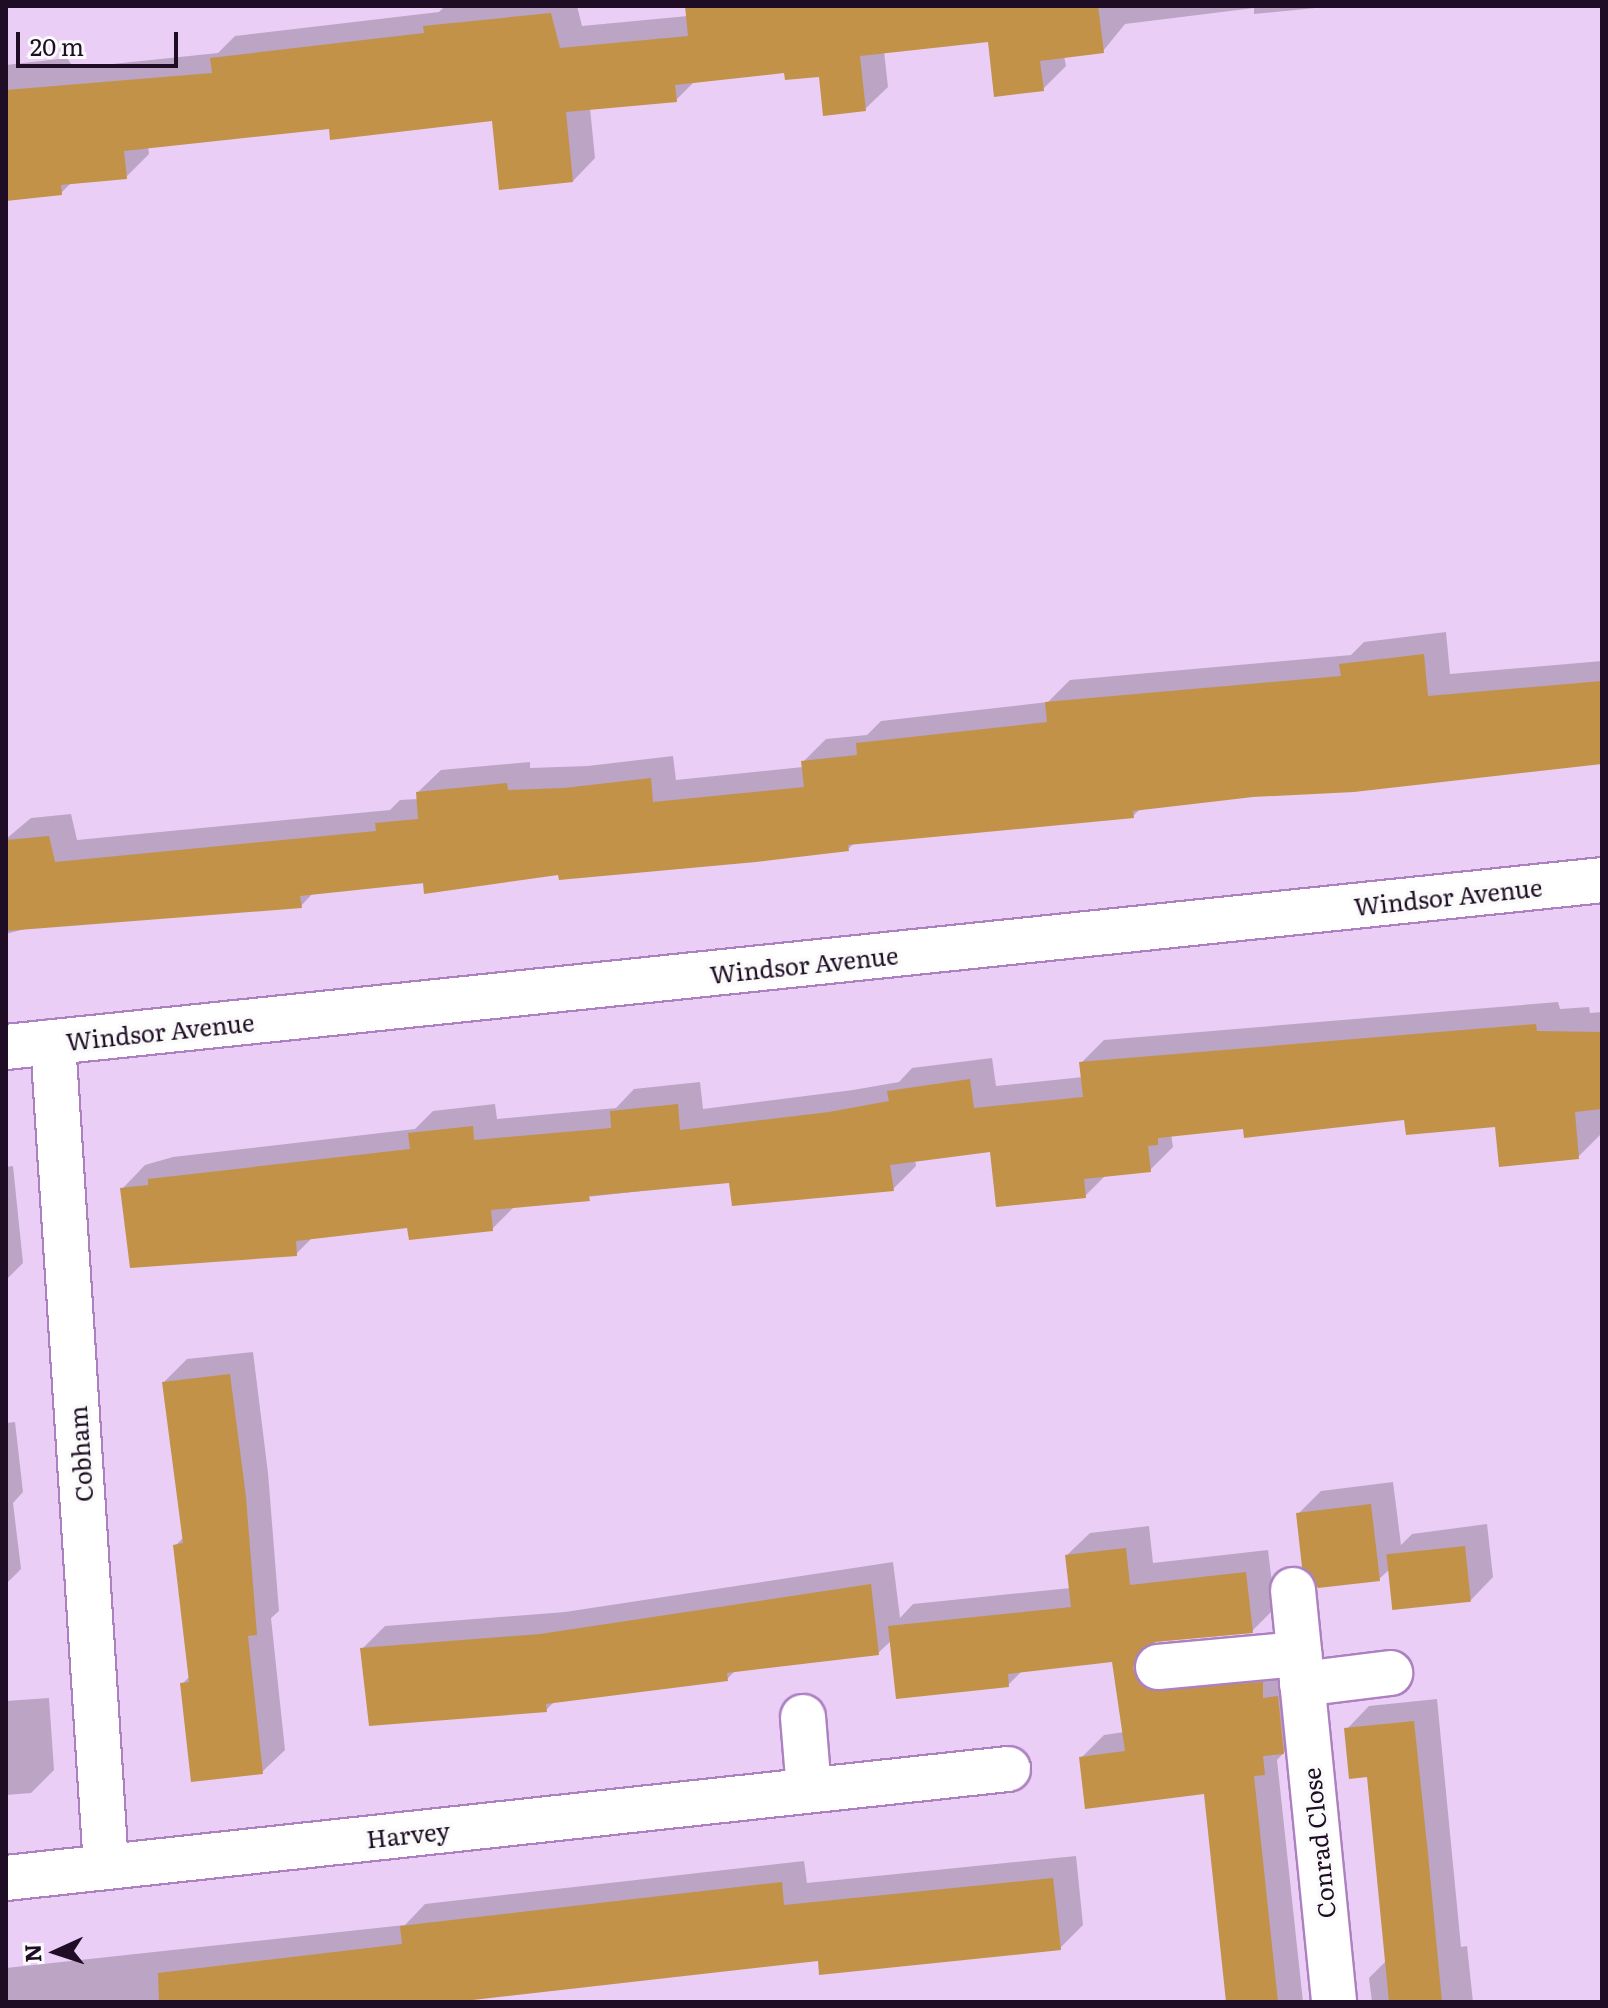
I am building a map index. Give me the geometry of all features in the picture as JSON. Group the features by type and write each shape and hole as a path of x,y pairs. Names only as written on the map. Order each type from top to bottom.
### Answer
{"street":[{"name":"Windsor Avenue","path":"6,1047 1602,880"},
{"name":"Cobham","path":"53,1042 106,1866"},
{"name":"Conrad Close","path":"1293,1590 1334,2002"},
{"path":"1158,1667 1390,1673"},
{"path":"803,1717 809,1790"},
{"name":"Harvey","path":"6,1878 1008,1769"}],"building":[{"path":"685,6 1098,6 1104,53 1040,61 1044,91 994,97 988,42 860,56 866,111 823,116 819,77 785,80 784,73 675,85 677,102 566,112 573,182 499,190 492,121 330,140 329,129 124,151 127,179 61,185 62,195 6,201 6,90 212,73 210,58 424,33 423,26 551,13 560,48 688,36"},
{"path":"1424,654 1428,696 1602,681 1602,764 1354,792 1253,797 1133,811 1134,818 848,845 849,851 756,862 559,880 558,875 424,894 423,883 300,896 302,908 6,931 6,840 49,836 55,862 376,831 375,823 418,819 416,792 507,783 508,790 564,788 651,778 653,802 804,787 801,761 857,755 856,743 1047,722 1045,702 1341,676 1339,664"},
{"path":"1536,1024 1537,1031 1602,1032 1602,1109 1575,1112 1579,1159 1499,1167 1495,1127 1406,1135 1404,1120 1244,1138 1243,1129 1158,1138 1158,1145 1148,1146 1151,1172 1084,1179 1086,1198 996,1207 990,1152 890,1165 894,1191 732,1206 729,1183 589,1196 590,1201 491,1210 493,1231 409,1240 407,1228 296,1241 297,1256 130,1268 120,1188 148,1185 148,1179 410,1149 408,1133 473,1126 474,1140 611,1128 610,1111 678,1104 680,1130 829,1112 889,1101 887,1091 970,1079 974,1108 1083,1097 1079,1062"},
{"path":"230,1374 246,1497 257,1635 248,1636 263,1774 191,1782 180,1683 189,1682 173,1545 183,1543 162,1382"},
{"path":"1371,1504 1380,1581 1318,1588 1302,1567 1296,1513"},
{"path":"1465,1546 1471,1602 1392,1610 1386,1554"},
{"path":"1126,1548 1130,1585 1246,1572 1253,1633 1155,1642 1136,1656 1133,1669 1148,1690 1263,1682 1263,1698 1278,1696 1284,1754 1263,1756 1265,1775 1254,1776 1278,2002 1226,2002 1204,1794 1085,1809 1079,1757 1125,1751 1112,1662 1008,1674 1009,1687 896,1699 888,1626 1071,1607 1065,1555"},
{"path":"871,1584 879,1655 727,1673 728,1681 546,1704 547,1712 369,1726 360,1648 540,1634"},
{"path":"1414,1721 1442,2002 1389,2002 1367,1777 1349,1779 1344,1728"},
{"path":"1053,1878 1061,1950 819,1975 818,1961 455,2002 159,2002 158,1973 402,1944 400,1926 782,1882 784,1905"}]}
